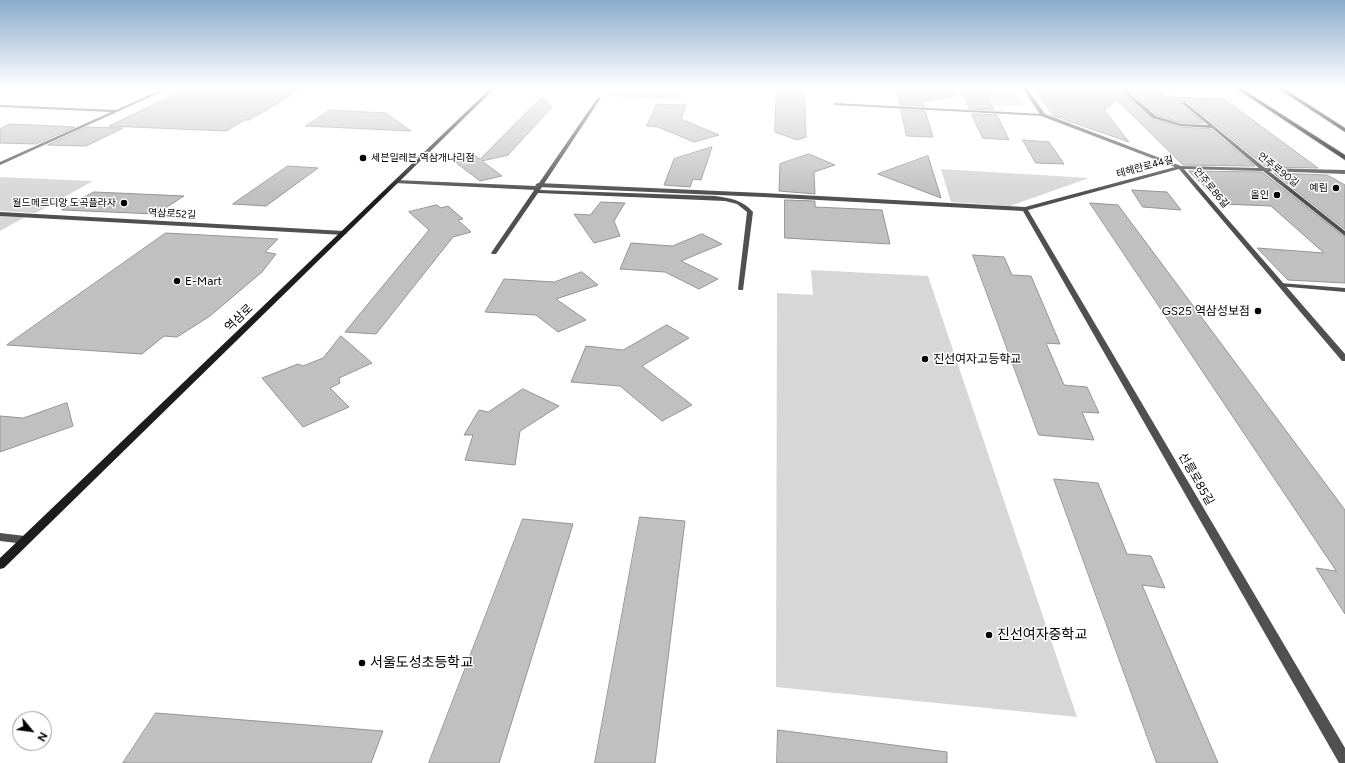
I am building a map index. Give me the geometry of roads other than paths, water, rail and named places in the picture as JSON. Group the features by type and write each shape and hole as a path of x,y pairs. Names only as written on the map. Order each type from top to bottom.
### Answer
{"main road":[{"name":"역삼로","path":"0,565 457,123"},
{"path":"1291,123 1345,158"},
{"path":"1333,123 1345,130"}],"street":[{"path":"0,164 91,123"},
{"path":"494,252 582,123"},
{"name":"언주로86길","path":"1063,123 1180,167 1345,359"},
{"path":"1173,123 1181,125 1211,127"},
{"name":"언주로90길","path":"1206,123 1345,234"},
{"name":"테헤란로44길","path":"536,188 1025,210 1180,167 1262,168 1345,172"},
{"path":"396,182 715,198 739,202 747,206 750,212 741,289"},
{"name":"선릉로85길","path":"1025,210 1345,761"},
{"name":"역삼로52길","path":"0,214 344,233"},
{"path":"1280,285 1345,290"},
{"path":"0,537 25,540"}],"place":[{"name":"세븐일레븐 역삼개나리점","path":"363,158"},
{"name":"예림","path":"1336,188"},
{"name":"올인","path":"1277,195"},
{"name":"월드메르디앙 도곡플라자","path":"124,203"},
{"name":"E-Mart","path":"177,281"},
{"name":"GS25 역삼성보점","path":"1258,311"},
{"name":"진선여자고등학교","path":"925,359"},
{"name":"진선여자중학교","path":"989,635"},
{"name":"서울도성초등학교","path":"362,663"}]}
